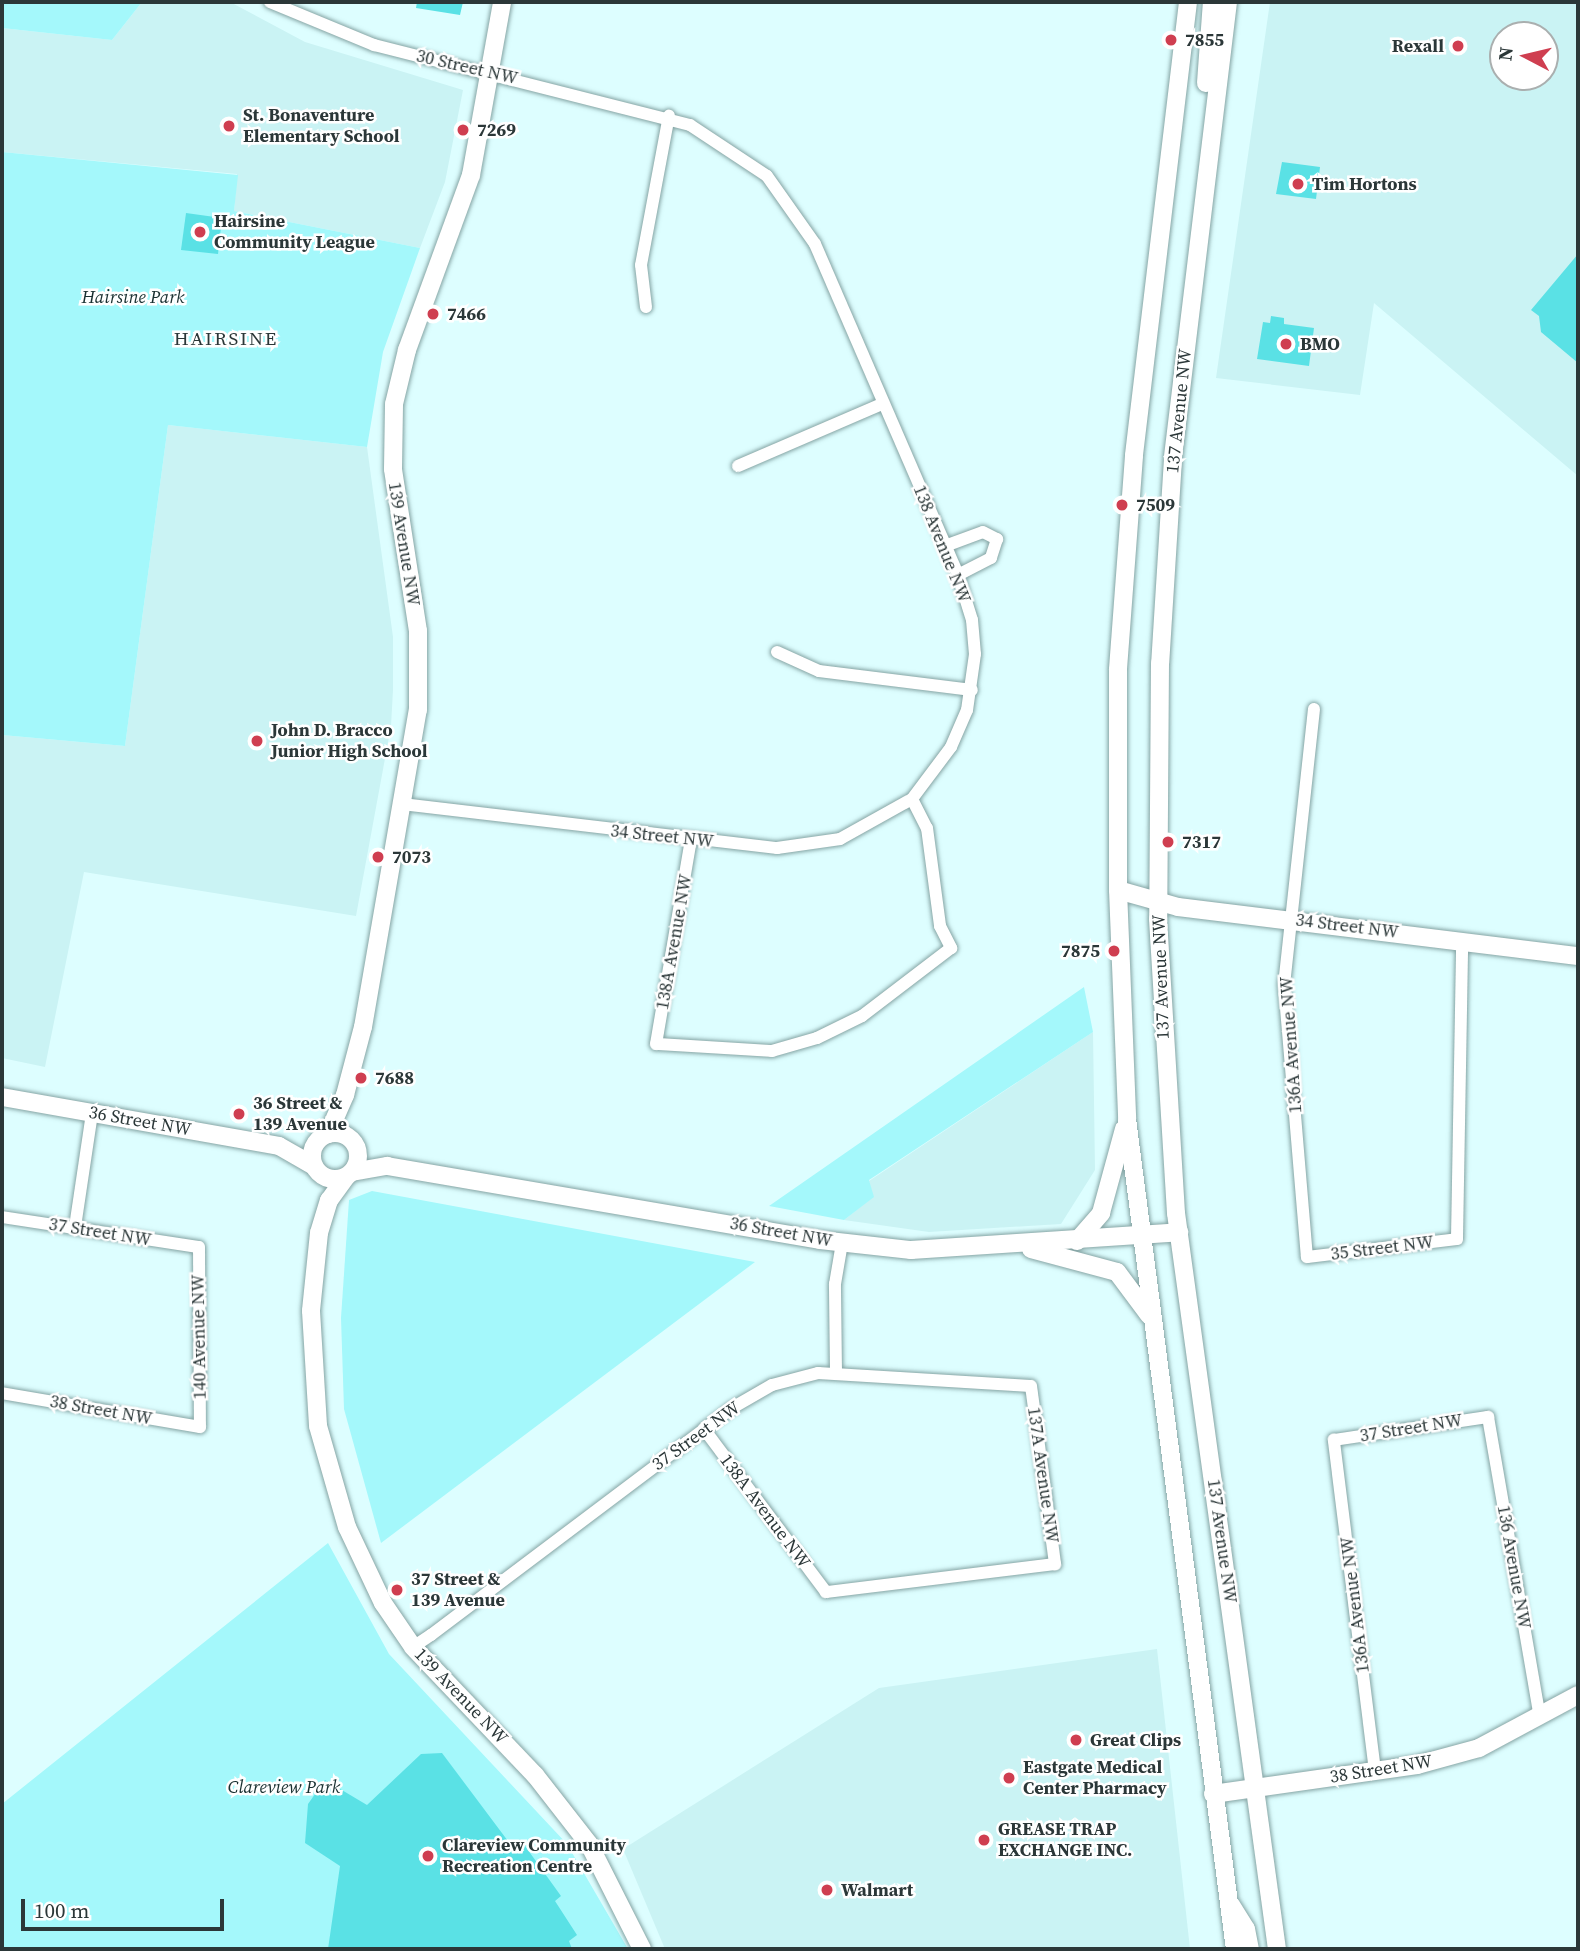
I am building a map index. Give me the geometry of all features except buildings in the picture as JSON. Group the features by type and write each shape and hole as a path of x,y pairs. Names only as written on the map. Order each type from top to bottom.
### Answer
{"main road":[{"name":"139 Avenue NW","path":"324,1136 345,1095 363,1027 418,710 419,651 393,469 394,404 407,350 468,187 502,2"},
{"path":"1188,2 1134,456 1118,670 1118,890 1126,1119 1235,1949"},
{"path":"1204,192 1212,2"},
{"name":"137 Avenue NW","path":"1228,2 1172,466 1160,663 1158,903 1162,1044 1179,1232 1277,1949"},
{"path":"1224,33 1238,2"},
{"name":"34 Street NW","path":"1118,890 1158,903 1578,956"},
{"name":"139 Avenue NW","path":"345,1095 356,1147"},
{"name":"36 Street NW","path":"2,1097 279,1146 316,1169"},
{"path":"1077,1241 1101,1213 1126,1119"},
{"path":"343,1134 356,1147 349,1175 331,1180 316,1169 313,1150 324,1136 343,1134"},
{"name":"36 Street NW","path":"279,1146 324,1136"},
{"name":"36 Street NW","path":"356,1147 387,1166 842,1243 943,1251 1021,1247 1179,1232"},
{"name":"36 Street NW","path":"349,1175 387,1166"},
{"name":"139 Avenue NW","path":"316,1169 324,1215 311,1322 325,1458 359,1556 413,1647 576,1827 613,1883 642,1949"},
{"name":"139 Avenue NW","path":"324,1215 349,1175"},
{"path":"1021,1247 1117,1272 1153,1322"},
{"name":"38 Street NW","path":"1213,1794 1375,1771 1479,1748 1540,1718 1578,1695"},
{"path":"1229,1903 1246,1929 1250,1949"}],"street":[{"name":"30 Street NW","path":"270,2 374,45 669,116 737,152 788,201"},
{"path":"646,307 641,265 669,116"},
{"name":"138 Avenue NW","path":"788,201 815,244 958,575 974,639 972,690 951,747 912,799"},
{"path":"738,466 883,404"},
{"path":"945,546 983,532 997,539 990,558 958,575"},
{"path":"776,652 819,671 972,690"},
{"name":"136A Avenue NW","path":"1307,1257 1284,984 1314,709"},
{"name":"34 Street NW","path":"402,804 777,848 816,845 862,830 912,799"},
{"name":"138A Avenue NW","path":"691,839 656,1044 772,1051 817,1038 862,1016 951,948 940,926 927,828 912,799"},
{"name":"35 Street NW","path":"1307,1257 1457,1240 1462,941"},
{"path":"75,1227 92,1113"},
{"name":"37 Street NW","path":"2,1217 199,1247"},
{"path":"836,1372 835,1275 842,1243"},
{"name":"140 Avenue NW","path":"199,1247 200,1427"},
{"name":"37 Street NW","path":"413,1647 705,1429 772,1384 836,1372 1031,1386"},
{"name":"137A Avenue NW","path":"827,1592 1055,1564 1031,1386"},
{"name":"38 Street NW","path":"2,1393 200,1427"},
{"name":"37 Street NW","path":"1334,1440 1488,1417"},
{"name":"136 Avenue NW","path":"1488,1417 1540,1718"},
{"name":"138A Avenue NW","path":"705,1429 827,1592"},
{"name":"136A Avenue NW","path":"1334,1440 1375,1771"}],"shaded area":[{"name":"St. Bonaventure Elementary School","path":"142,2 230,2 305,42 463,90 445,182 420,248 234,211 237,174 2,152 2,28 112,40"},
{"path":"1270,2 1578,2 1578,476 1374,303 1360,395 1216,378"},
{"name":"John D. Bracco Junior High School","path":"168,425 367,447 393,637 393,690 391,726 356,916 84,872 45,1067 2,1058 2,735 125,746"},
{"path":"1093,1032 1095,1170 1061,1224 929,1232 844,1220 873,1197 869,1181"},
{"path":"1157,1649 1190,1949 665,1949 623,1849 879,1688"}],"green space":[{"path":"2,2 142,2 112,40 2,28"},
{"name":"Hairsine Park","path":"2,152 238,175 234,211 420,248 383,352 367,447 168,425 125,746 2,735"},
{"path":"1084,987 1093,1032 869,1180 874,1197 844,1220 769,1206"},
{"path":"372,1191 755,1262 381,1543 344,1409 341,1318 349,1200"},
{"name":"Clareview Park","path":"328,1543 389,1654 567,1844 628,1949 2,1949 2,1804"}],"place":[{"name":"7855","path":"1171,40"},
{"name":"Rexall","path":"1458,46"},
{"name":"St. Bonaventure Elementary School","path":"229,126"},
{"name":"7269","path":"463,130"},
{"name":"Tim Hortons","path":"1298,184"},
{"name":"Hairsine Community League","path":"200,232"},
{"name":"7466","path":"433,314"},
{"name":"BMO","path":"1286,344"},
{"name":"7509","path":"1122,505"},
{"name":"John D. Bracco Junior High School","path":"257,741"},
{"name":"7317","path":"1168,842"},
{"name":"7073","path":"378,857"},
{"name":"7875","path":"1114,951"},
{"name":"7688","path":"361,1078"},
{"name":"36 Street & 139 Avenue","path":"239,1114"},
{"name":"37 Street & 139 Avenue","path":"397,1590"},
{"name":"Great Clips","path":"1076,1740"},
{"name":"Eastgate Medical Center Pharmacy","path":"1009,1778"},
{"name":"GREASE TRAP EXCHANGE INC.","path":"984,1840"},
{"name":"Clareview Community Recreation Centre","path":"428,1856"},
{"name":"Walmart","path":"827,1890"}],"district":[{"name":"HAIRSINE","path":"226,339"}]}
